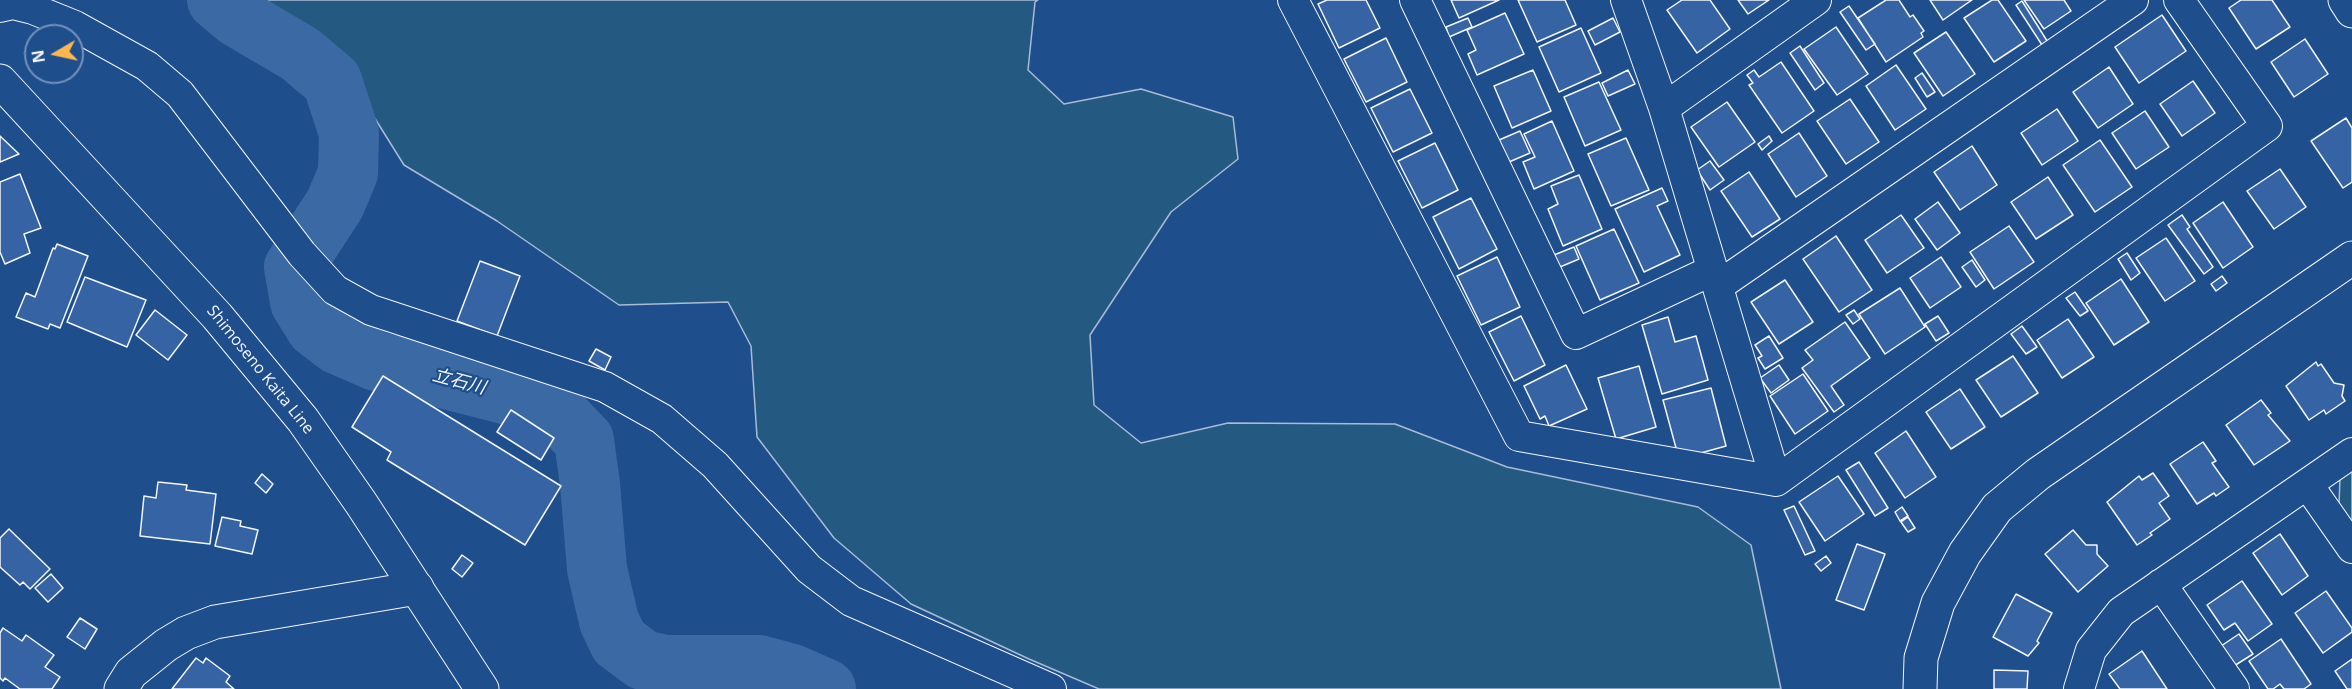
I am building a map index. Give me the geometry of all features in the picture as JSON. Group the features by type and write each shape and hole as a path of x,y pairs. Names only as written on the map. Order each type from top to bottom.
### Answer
{"street":[{"path":"1293,0 1520,436 1776,481 2267,126 2179,0"},
{"path":"1415,0 1576,334 1715,278 2133,0"},
{"path":"1626,0 1664,108 1776,481"},
{"path":"1664,108 1816,0"},
{"path":"2345,0 2352,11"},
{"path":"0,7 13,4 33,9 75,26 147,66 180,94 302,254 336,290 371,310 606,387 662,419 715,465 809,569 851,601 1051,689"},
{"name":"Shimoseno Kaita Line","path":"0,81 217,316 303,420 417,588 482,689"},
{"path":"1920,689 1921,658 1938,603 1965,553 1997,508 2038,474 2352,258"},
{"path":"2079,689 2091,650 2121,612 2352,453"},
{"path":"2308,485 2352,548"},
{"path":"2161,584 2234,689"},
{"path":"121,689 131,673 166,645 186,633 215,622 417,588"}],"shaded area":[{"path":"261,0 1038,0 1035,2 1028,70 1064,104 1141,89 1233,117 1238,159 1171,212 1090,335 1094,405 1141,443 1228,423 1395,424 1507,467 1698,507 1751,545 1781,689 1099,689 1029,659 911,604 834,538 757,437 751,346 728,302 619,305 497,221 404,165 344,69"},
{"path":"2352,468 2352,524 2339,506 2340,476"}],"building":[{"path":"1327,0 1366,0 1380,28 1339,48 1318,4"},
{"path":"1451,0 1499,0 1459,18"},
{"path":"1518,0 1565,0 1576,25 1537,42"},
{"path":"1682,0 1710,0 1730,29 1697,53 1667,10"},
{"path":"1738,0 1769,0 1748,14"},
{"path":"1886,0 1899,0 1910,17 1913,15 1924,31 1921,33 1923,37 1886,62 1858,18"},
{"path":"1930,0 1972,0 1943,20"},
{"path":"1992,0 1998,0 2026,41 1994,62 1964,18"},
{"path":"2024,0 2064,0 2071,11 2044,29"},
{"path":"2241,0 2272,0 2290,27 2256,49 2229,8"},
{"path":"2022,1 2049,44 2044,48 2016,5"},
{"path":"1849,6 1875,44 1866,50 1840,12"},
{"path":"1505,13 1524,54 1477,75 1468,54 1476,50 1467,30"},
{"path":"2162,15 2186,51 2139,83 2115,47"},
{"path":"1468,18 1472,27 1449,37 1446,27"},
{"path":"1613,18 1620,32 1595,45 1588,31"},
{"path":"1836,27 1868,74 1837,95 1804,49"},
{"path":"1581,28 1601,73 1559,92 1539,47"},
{"path":"1946,32 1975,74 1943,96 1914,53"},
{"path":"1386,38 1407,82 1366,102 1344,59"},
{"path":"2305,39 2328,74 2294,97 2271,62"},
{"path":"1800,46 1824,83 1815,90 1790,53"},
{"path":"1781,62 1814,111 1782,133 1749,85 1753,83 1747,75 1754,70 1759,77"},
{"path":"1896,65 1926,109 1895,130 1866,86"},
{"path":"2109,67 2133,104 2098,128 2073,92"},
{"path":"1533,70 1551,111 1512,128 1494,86"},
{"path":"1628,70 1635,84 1608,96 1602,83"},
{"path":"1922,73 1935,92 1927,97 1915,78"},
{"path":"2193,81 2215,113 2182,136 2160,104"},
{"path":"1599,82 1621,130 1585,146 1564,97"},
{"path":"1410,89 1432,133 1393,152 1371,108"},
{"path":"1850,99 1879,142 1846,164 1817,121"},
{"path":"1727,102 1755,142 1719,167 1691,127"},
{"path":"2057,109 2078,141 2042,165 2021,133"},
{"path":"2145,111 2169,147 2136,169 2112,133"},
{"path":"2346,118 2352,128 2352,182 2343,188 2311,141"},
{"path":"1552,121 1574,171 1534,189 1523,162 1535,157 1524,134"},
{"path":"1520,131 1530,153 1509,162 1499,140"},
{"path":"1799,133 1827,176 1796,197 1768,154"},
{"path":"0,136 19,154 0,162"},
{"path":"1769,136 1772,141 1762,150 1758,144"},
{"path":"1626,138 1649,190 1611,206 1588,154"},
{"path":"2100,140 2132,187 2095,212 2063,165"},
{"path":"1435,143 1458,190 1422,208 1398,161"},
{"path":"1972,146 1997,185 1960,210 1934,172"},
{"path":"1710,161 1724,180 1710,190 1697,170"},
{"path":"2280,169 2306,207 2274,229 2247,191"},
{"path":"1749,172 1780,219 1752,237 1721,191"},
{"path":"20,174 41,228 24,234 30,253 5,264 0,252 0,182"},
{"path":"1579,175 1602,229 1563,246 1548,209 1558,204 1551,186"},
{"path":"2048,177 2073,215 2036,239 2011,202"},
{"path":"1662,188 1668,201 1657,206 1680,255 1644,272 1615,209"},
{"path":"1471,198 1497,249 1459,269 1433,217"},
{"path":"1938,202 1960,233 1937,250 1915,219"},
{"path":"2223,202 2253,247 2223,268 2193,223"},
{"path":"1901,215 1924,248 1887,273 1865,240"},
{"path":"2182,215 2190,227 2187,229 2213,267 2204,274 2168,225"},
{"path":"2009,226 2034,262 1994,289 1970,252"},
{"path":"1614,229 1639,283 1600,300 1576,246"},
{"path":"1836,236 1872,290 1839,312 1803,259"},
{"path":"2166,238 2195,281 2165,301 2136,258"},
{"path":"57,244 88,256 60,328 50,324 48,329 16,317 26,293 35,297 53,248 55,249"},
{"path":"1574,247 1579,259 1560,267 1554,255"},
{"path":"2127,253 2140,273 2131,280 2118,259"},
{"path":"1497,257 1520,307 1481,325 1457,276"},
{"path":"1941,257 1961,287 1930,308 1910,278"},
{"path":"1972,260 1985,280 1976,287 1962,267"},
{"path":"480,261 520,276 497,336 457,321"},
{"path":"2222,276 2227,283 2216,291 2211,284"},
{"path":"85,277 146,300 127,347 67,322"},
{"path":"2121,279 2149,322 2114,345 2086,303"},
{"path":"1785,280 1813,322 1779,344 1751,302"},
{"path":"1900,288 1925,327 1885,354 1859,314"},
{"path":"2075,292 2088,311 2080,316 2066,298"},
{"path":"155,310 187,335 168,360 136,335"},
{"path":"1854,310 1860,319 1853,324 1846,315"},
{"path":"1521,316 1545,365 1514,381 1489,332"},
{"path":"1938,316 1949,333 1936,341 1925,324"},
{"path":"1668,317 1675,342 1696,336 1708,380 1662,394 1642,325"},
{"path":"2068,319 2094,357 2062,378 2037,340"},
{"path":"1845,322 1870,358 1831,386 1844,405 1834,412 1802,368 1813,360 1805,350"},
{"path":"2022,326 2037,347 2026,354 2011,334"},
{"path":"1769,336 1783,358 1765,369 1758,358 1762,356 1755,345"},
{"path":"596,349 611,357 605,370 589,361"},
{"path":"2013,356 2038,393 2001,417 1976,380"},
{"path":"2316,362 2318,366 2321,364 2334,383 2344,385 2342,396 2345,401 2326,414 2324,410 2309,420 2286,386"},
{"path":"1566,365 1587,409 1549,426 1545,416 1540,419 1524,386"},
{"path":"1779,365 1789,380 1771,393 1760,378"},
{"path":"1639,366 1656,427 1616,439 1598,378"},
{"path":"1803,374 1828,411 1795,434 1770,396"},
{"path":"383,376 561,486 525,545 387,460 391,452 352,427"},
{"path":"1711,388 1726,446 1679,459 1663,400"},
{"path":"1960,389 1985,427 1951,449 1926,412"},
{"path":"2261,400 2271,413 2268,415 2290,441 2254,465 2226,425"},
{"path":"511,410 554,438 541,460 497,432"},
{"path":"1906,431 1936,477 1905,498 1875,453"},
{"path":"2203,442 2216,461 2212,463 2229,487 2216,496 2214,493 2197,504 2170,464"},
{"path":"1859,462 1888,508 1875,516 1846,470"},
{"path":"2153,473 2169,496 2159,503 2170,519 2137,545 2107,502 2139,476 2142,480"},
{"path":"262,474 273,484 266,493 255,483"},
{"path":"1838,476 1864,514 1825,541 1799,502"},
{"path":"158,482 187,485 186,490 216,494 210,544 140,536 144,496 156,498"},
{"path":"1794,506 1815,551 1805,555 1784,510"},
{"path":"1902,507 1908,516 1900,521 1895,512"},
{"path":"222,517 241,521 240,526 258,530 252,554 215,546"},
{"path":"1908,517 1915,528 1908,532 1901,522"},
{"path":"9,529 50,569 30,589 23,582 20,585 0,567 0,538"},
{"path":"2073,530 2086,545 2097,545 2097,554 2108,566 2078,592 2045,554"},
{"path":"2280,534 2308,576 2282,595 2253,553"},
{"path":"1857,544 1885,554 1864,610 1836,600"},
{"path":"462,555 473,563 462,577 452,569"},
{"path":"1826,556 1831,563 1821,571 1815,564"},
{"path":"51,574 63,588 48,602 35,588"},
{"path":"2242,581 2272,624 2248,641 2235,623 2224,630 2207,605"},
{"path":"2326,591 2352,628 2352,632 2323,653 2295,613"},
{"path":"2016,594 2052,613 2037,641 2039,643 2028,656 1993,637"},
{"path":"80,618 97,629 85,649 67,637"},
{"path":"3,628 22,641 26,635 54,655 45,667 60,677 52,689 20,689 5,678 3,681 0,678 0,633"},
{"path":"2239,634 2253,654 2234,666 2221,646"},
{"path":"2281,639 2311,684 2304,689 2284,689 2280,684 2273,689 2268,689 2249,661"},
{"path":"2142,651 2167,689 2120,689 2109,674"},
{"path":"196,658 203,663 206,658 230,676 226,682 234,689 172,689"},
{"path":"2352,659 2352,689 2347,689 2335,671"},
{"path":"1994,670 2028,671 2027,689 1994,689"}],"waterway":[{"name":"立石川","path":"217,0 237,17 300,54 332,81 349,133 348,173 335,204 294,267 300,302 316,328 337,344 376,361 539,403 561,416 584,440 597,569 609,621 619,642 643,660 666,665 759,665 792,674 826,689"}]}
